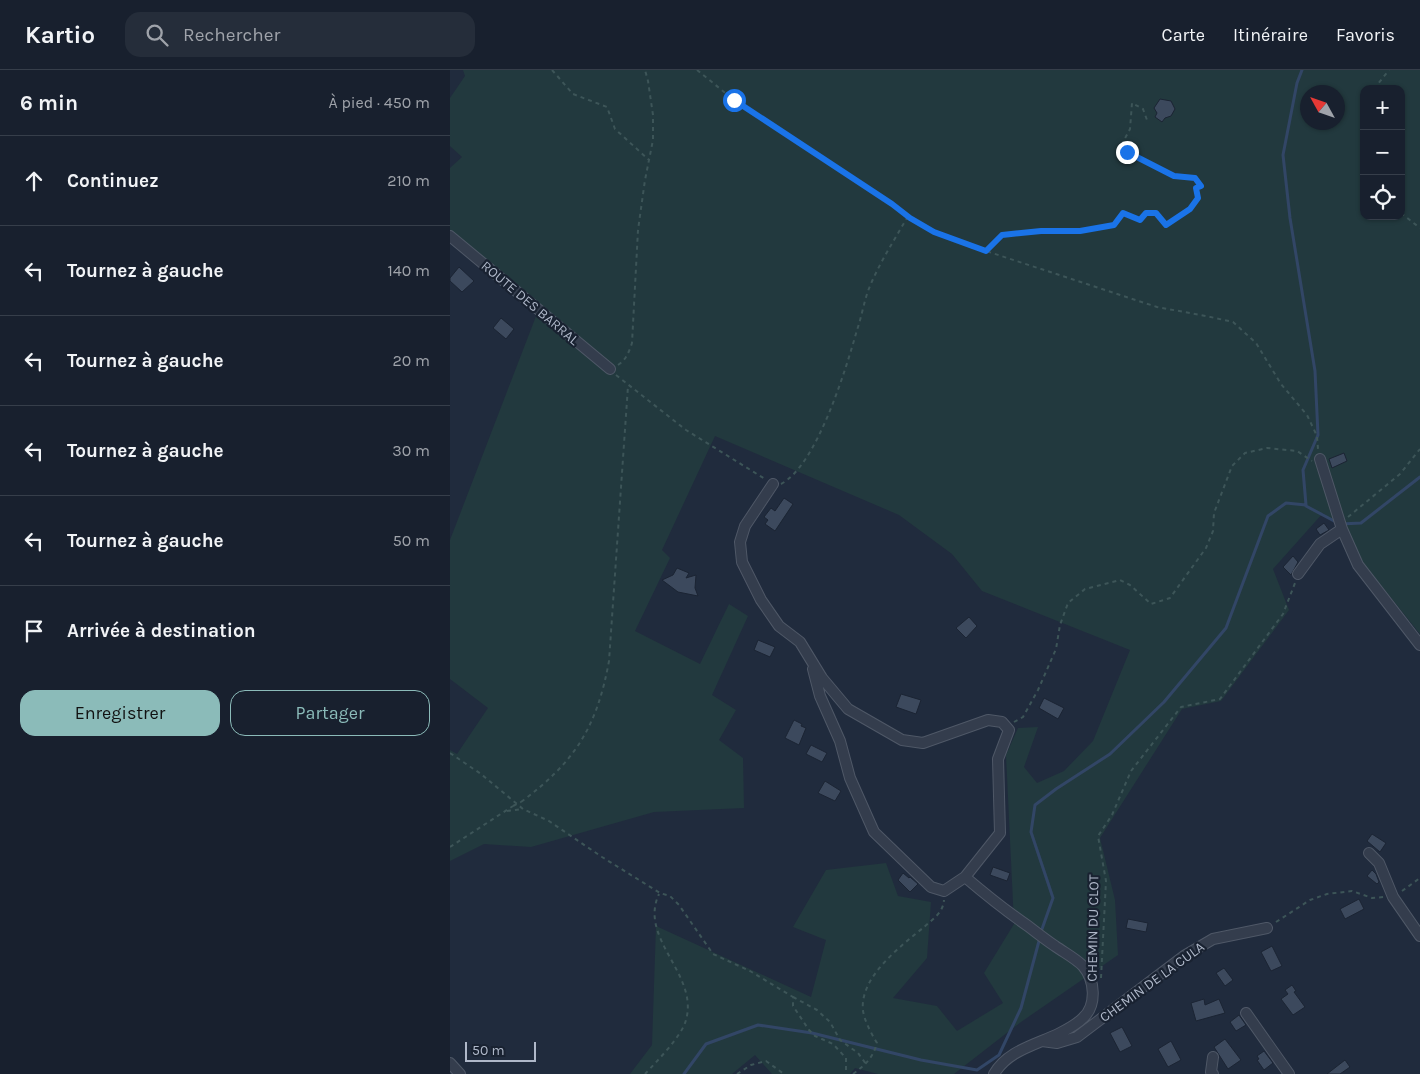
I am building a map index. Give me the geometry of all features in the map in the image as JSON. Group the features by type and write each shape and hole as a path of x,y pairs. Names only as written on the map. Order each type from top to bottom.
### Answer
{"street":[{"name":"ROUTE DES BARRAL","path":"451,238 610,370"},
{"path":"1315,460 1358,565 1420,645"},
{"path":"773,484 746,526 740,542 742,562 761,600 779,626 800,642 811,660 822,678 848,709 902,740 923,743 988,720 1002,722 1009,730 998,759 1000,833 965,877 944,890 931,888 874,832 850,778 836,732 820,696 811,660"},
{"path":"1298,574 1320,544 1341,526"},
{"path":"1369,853 1379,863 1393,897 1420,936"},
{"path":"965,877 995,903 1084,967 1090,978 1093,996 1088,1012 1077,1023 1005,1060 994,1074"},
{"name":"CHEMIN DE LA CULA","path":"1041,1041 1057,1043 1077,1037 1184,956 1213,939 1267,928"},
{"path":"1246,1013 1289,1074"},
{"path":"1213,1057 1211,1072 1213,1074"},
{"path":"450,1063 460,1074"}],"path":[{"path":"552,70 573,94 606,107 616,129 650,160"},
{"path":"645,70 653,115 653,140 638,230 632,343 628,356 622,363 610,370 686,430 773,484 779,485 783,483 797,471 813,446 842,379 870,286 909,217"},
{"path":"698,70 734,100 934,232 1156,308 1233,322 1256,343 1281,384 1307,415 1317,440"},
{"path":"1377,85 1389,70"},
{"path":"986,251 1002,235 1041,231 1080,231 1114,225 1123,213 1140,220 1146,213 1156,213 1166,225 1190,209 1198,198 1196,188 1201,186 1195,178 1174,176 1127,152 1124,142 1130,129 1132,103 1143,109 1147,120"},
{"path":"1405,216 1420,228"},
{"path":"450,847 520,802 554,775 581,743 592,723 605,684 609,661 628,386"},
{"path":"1006,726 1023,716 1038,690 1056,649 1060,625 1068,603 1086,590 1120,580 1130,585 1151,604 1170,598 1206,548 1214,532 1214,513 1232,466 1245,453 1266,448 1296,451 1306,458 1315,460"},
{"path":"1341,526 1400,474 1420,449"},
{"name":"CHEMIN DU CLOT","path":"1101,978 1106,880 1098,836 1112,814 1131,771 1181,707 1220,699 1283,614 1298,574"},
{"path":"450,754 481,774 523,809 549,821 602,858 660,893 670,896 679,905 713,954 750,971 817,1010 830,1022 840,1040 858,1053 866,1064"},
{"path":"504,812 523,809"},
{"path":"1267,928 1310,900 1327,894 1352,891 1372,898 1393,897 1420,878"},
{"path":"853,1074 866,1064 874,1053 876,1043 868,1028 863,1010 866,991 875,974 896,949 940,912 943,906 944,890"},
{"path":"645,1074 670,1047 686,1021 689,1002 681,976 662,941 657,927 656,902 660,893"},
{"path":"793,997 793,1006 809,1030 815,1036 833,1044 846,1058 846,1074"},
{"path":"737,1074 751,1064 766,1061 784,1074"}],"green space":[{"path":"463,70 1420,70 1420,634 1351,548 1342,529 1323,513 1273,569 1289,610 1221,701 1182,709 1100,838 1115,900 1118,955 1021,1022 954,1074 878,1074 855,1068 850,1074 772,1074 755,1055 732,1074 630,1074 652,1045 656,926 811,997 826,940 793,927 826,870 886,863 898,896 931,902 927,958 893,998 937,1006 957,1031 1003,1003 984,973 1014,924 1006,755 1018,728 1038,727 1024,767 1037,783 1064,771 1093,741 1130,650 982,591 952,554 899,515 715,436 662,550 670,558 635,631 700,664 729,604 748,616 712,695 736,710 719,740 743,758 744,808 654,812 531,847 484,844 450,861 450,750 457,754 488,708 450,679 450,540 538,311 450,232 450,168 462,157 450,146 450,98 465,76"}],"building":[{"path":"1160,99 1171,101 1175,109 1171,116 1165,118 1162,122 1155,117 1157,113 1154,108"},
{"path":"459,267 474,281 462,292 450,281 450,278"},
{"path":"501,318 514,329 506,339 493,328"},
{"path":"1344,453 1347,461 1332,468 1329,459"},
{"path":"784,498 793,504 775,531 765,524 768,520 764,517 771,508 775,511"},
{"path":"1324,523 1329,530 1320,535 1316,529"},
{"path":"1293,556 1298,562 1291,575 1283,567"},
{"path":"677,568 689,573 686,578 696,575 695,588 698,596 678,592 662,580 673,575"},
{"path":"969,617 977,626 966,638 956,628"},
{"path":"758,640 775,647 770,657 754,650"},
{"path":"901,694 921,700 916,714 896,707"},
{"path":"1044,698 1064,708 1058,719 1039,708"},
{"path":"794,720 806,728 799,745 785,738"},
{"path":"811,745 827,753 822,762 806,754"},
{"path":"825,781 841,791 835,801 818,793"},
{"path":"1372,834 1386,843 1380,852 1367,841"},
{"path":"993,867 1010,873 1007,881 990,875"},
{"path":"1372,870 1379,882 1377,884 1367,876"},
{"path":"903,873 918,884 910,892 898,880"},
{"path":"1359,899 1364,909 1345,919 1340,909"},
{"path":"1128,919 1148,923 1146,932 1126,928"},
{"path":"1272,946 1282,966 1271,971 1261,952"},
{"path":"1224,968 1233,980 1225,986 1216,973"},
{"path":"1292,985 1296,991 1294,992 1305,1007 1293,1015 1281,999 1288,994 1285,990"},
{"path":"1204,999 1205,1005 1219,999 1225,1013 1196,1021 1191,1003"},
{"path":"1239,1015 1246,1025 1236,1031 1230,1022"},
{"path":"1122,1027 1132,1046 1120,1052 1110,1033"},
{"path":"1225,1039 1241,1060 1228,1069 1214,1047"},
{"path":"1171,1041 1181,1060 1168,1067 1158,1049"},
{"path":"1264,1051 1273,1063 1264,1070 1257,1060 1259,1059 1257,1056"},
{"path":"1345,1060 1350,1067 1340,1074 1327,1074"}],"waterway":[{"path":"1042,929 1053,898 1031,832 1035,805 1110,754 1164,702 1226,628 1268,516 1286,503 1306,505 1303,470 1318,435 1315,371 1290,218 1283,155 1297,83 1302,70"},
{"path":"1341,524 1361,523 1420,477"},
{"path":"1306,506 1336,522"},
{"path":"684,1074 706,1044 758,1025 812,1033 921,1060 977,1070 999,1055 1021,1008 1039,941"}],"route":[{"path":"734,100 892,204 910,218 934,232 986,251 1002,235 1041,231 1080,231 1114,225 1123,213 1140,220 1146,213 1156,213 1166,225 1190,209 1198,198 1196,188 1201,186 1195,178 1174,176 1127,152"}]}
